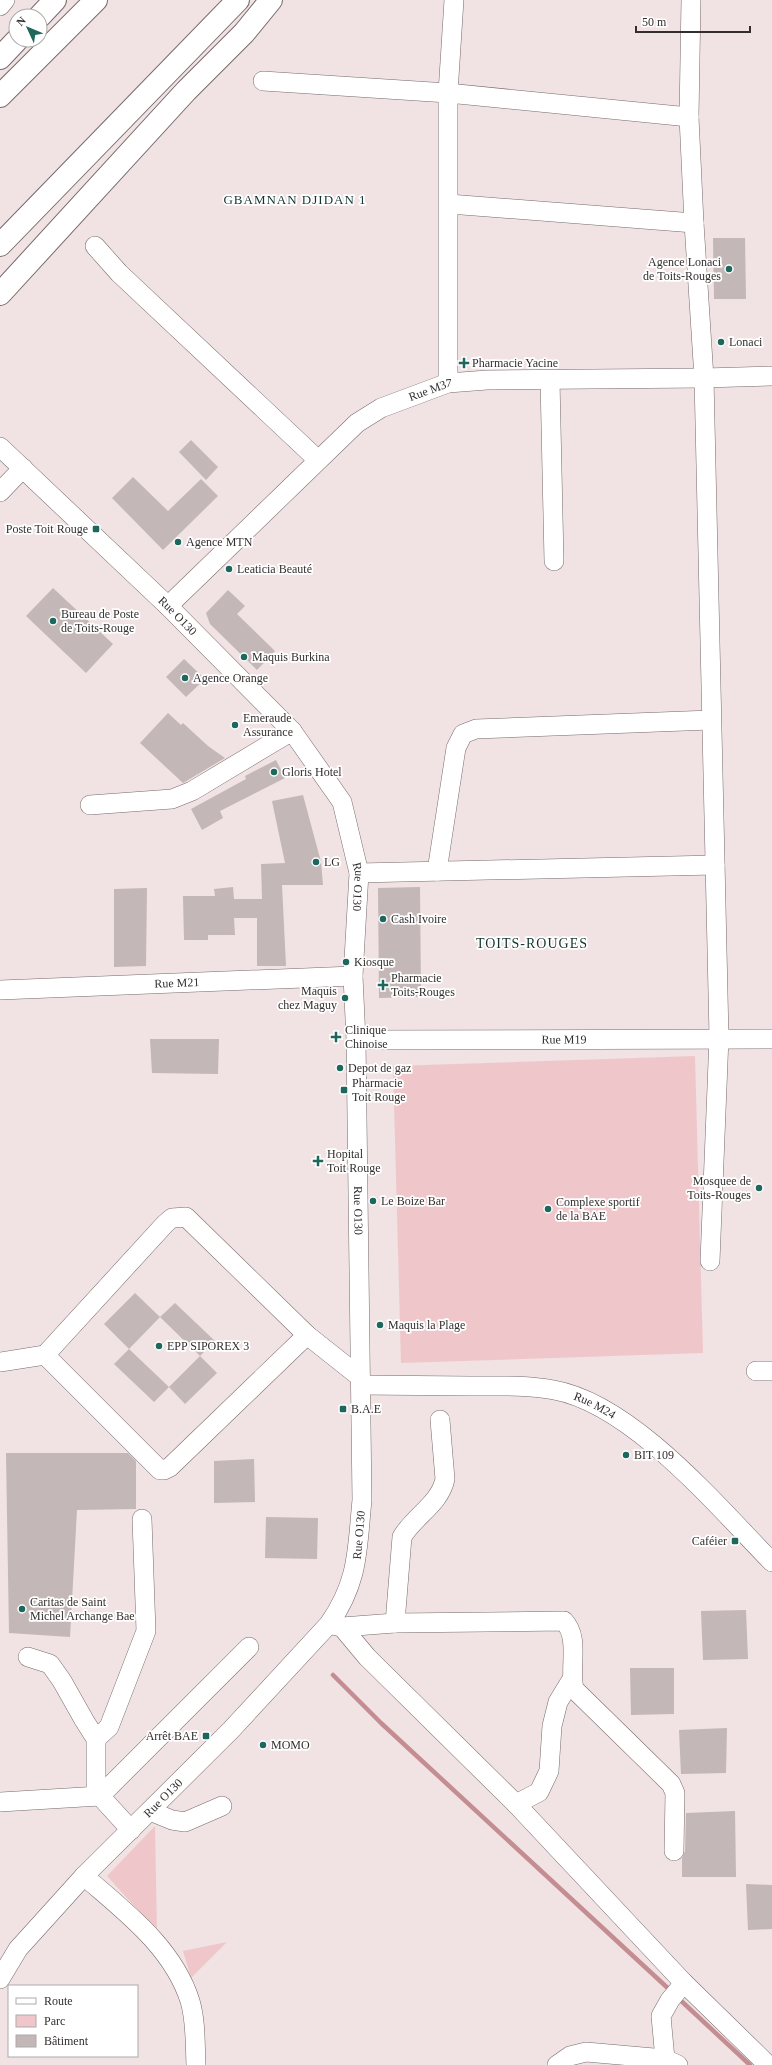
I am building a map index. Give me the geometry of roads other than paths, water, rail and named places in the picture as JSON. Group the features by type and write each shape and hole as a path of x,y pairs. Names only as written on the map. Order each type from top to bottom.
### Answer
{"highway":[{"path":"48,8 55,0"},
{"path":"0,96 96,0"},
{"path":"0,245 238,0"},
{"path":"0,294 186,91 244,33 271,0"},
{"path":"0,58 9,48"}],"street":[{"path":"0,6 5,0"},
{"path":"448,383 448,93 454,0"},
{"path":"691,0 689,117 704,378 719,1037 710,1260"},
{"path":"263,81 448,93 689,117"},
{"path":"449,204 694,223"},
{"path":"95,246 119,273 318,460"},
{"name":"Rue M37","path":"168,606 357,423 381,408 448,383 488,380 772,376"},
{"path":"550,380 554,560"},
{"name":"Rue O130","path":"0,447 168,606 292,730 342,802 359,873 353,976 356,1040 362,1500 356,1565 351,1585 335,1625 84,1876 18,1949 0,1979"},
{"path":"0,492 22,468"},
{"path":"437,871 456,748 463,734 476,728 711,720"},
{"path":"90,805 172,799 192,791 292,730"},
{"path":"359,873 715,865"},
{"name":"Rue M21","path":"0,990 353,976"},
{"name":"Rue M19","path":"356,1040 719,1037 772,1039"},
{"path":"0,1362 45,1355 172,1218 186,1216 307,1336 360,1381"},
{"path":"45,1355 160,1470 164,1470 170,1467 307,1336"},
{"name":"Rue M24","path":"360,1381 518,1386 555,1390 587,1400 616,1416 665,1455 772,1562"},
{"path":"395,1623 402,1537 407,1529 443,1488 445,1479 440,1420"},
{"path":"96,1739 109,1727 146,1631 142,1519"},
{"path":"335,1625 564,1621 570,1627 573,1635 572,1679 574,1689 671,1784 675,1793 674,1852"},
{"path":"335,1625 516,1804 677,1991 768,2065"},
{"path":"0,1802 100,1796 250,1647"},
{"path":"28,1657 50,1664 96,1739 96,1786 100,1796 131,1830"},
{"path":"516,1804 539,1792 549,1771 552,1726 558,1702 572,1679"},
{"path":"150,1811 172,1820 185,1822 222,1806"},
{"path":"84,1876 136,1922 165,1953 190,2001 194,2027 196,2065"},
{"path":"557,2065 570,2056 586,2052 672,2062 661,2016 677,1991"}],"waterway":[{"path":"333,1675 381,1723 672,1992"},
{"path":"677,1997 750,2065"}],"place":[{"name":"Agence Lonaci de Toits-Rouges","path":"729,269"},
{"name":"Lonaci","path":"721,342"},
{"name":"Pharmacie Yacine","path":"464,363"},
{"name":"Poste Toit Rouge","path":"96,529"},
{"name":"Agence MTN","path":"178,542"},
{"name":"Leaticia Beauté","path":"229,569"},
{"name":"Bureau de Poste de Toits-Rouge","path":"53,621"},
{"name":"Maquis Burkina","path":"244,657"},
{"name":"Agence Orange","path":"185,678"},
{"name":"Emeraude Assurance","path":"235,725"},
{"name":"Gloris Hotel","path":"274,772"},
{"name":"LG","path":"316,862"},
{"name":"Cash Ivoire","path":"383,919"},
{"name":"Kiosque","path":"346,962"},
{"name":"Pharmacie Toits-Rouges","path":"383,985"},
{"name":"Maquis chez Maguy","path":"345,998"},
{"name":"Clinique Chinoise","path":"336,1037"},
{"name":"Depot de gaz","path":"340,1068"},
{"name":"Pharmacie Toit Rouge","path":"344,1090"},
{"name":"Hopital Toit Rouge","path":"318,1161"},
{"name":"Mosquee de Toits-Rouges","path":"759,1188"},
{"name":"Le Boize Bar","path":"373,1201"},
{"name":"Complexe sportif de la BAE","path":"548,1209"},
{"name":"Maquis la Plage","path":"380,1325"},
{"name":"EPP SIPOREX 3","path":"159,1346"},
{"name":"B.A.E","path":"343,1409"},
{"name":"BIT 109","path":"626,1455"},
{"name":"Caféier","path":"735,1541"},
{"name":"Caritas de Saint Michel Archange Bae","path":"22,1609"},
{"name":"Arrêt BAE","path":"206,1736"},
{"name":"MOMO","path":"263,1745"}],"district":[{"name":"GBAMNAN DJIDAN 1","path":"295,199"},
{"name":"TOITS-ROUGES","path":"532,943"}]}
